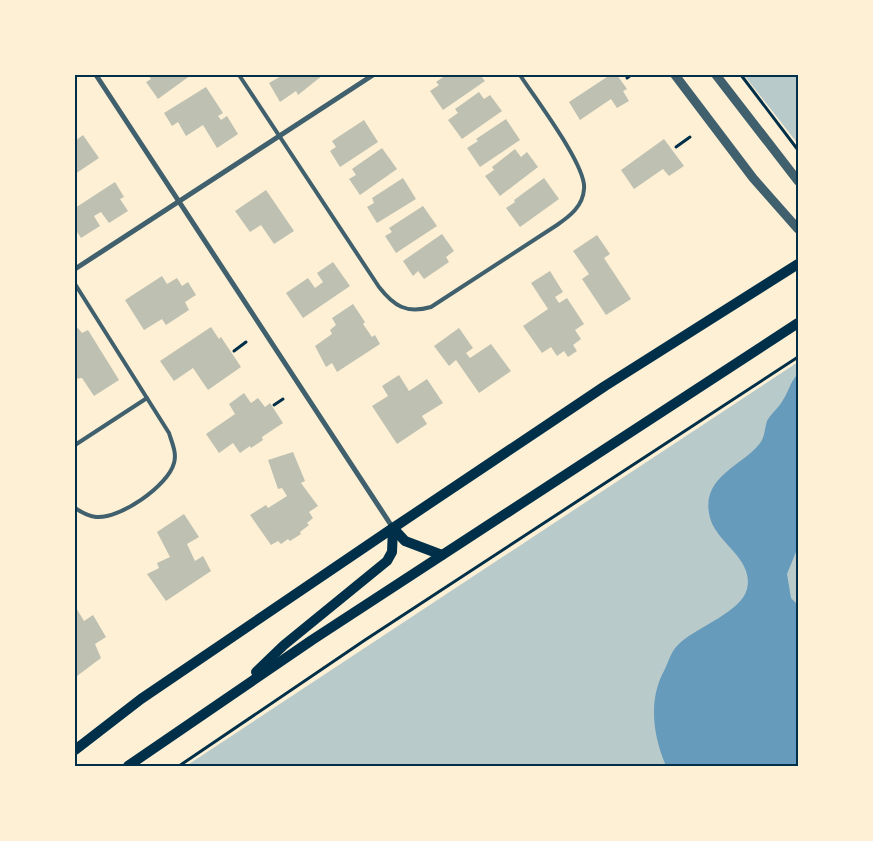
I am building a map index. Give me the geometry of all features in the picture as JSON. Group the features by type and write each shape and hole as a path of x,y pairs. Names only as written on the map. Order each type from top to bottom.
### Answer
{"main road":[{"path":"75,750 141,699 393,528 605,386 798,264"},
{"path":"128,766 234,692 798,323"},
{"path":"393,528 405,541 442,555"},
{"path":"234,692 284,646 381,568 392,552 393,528"}],"street":[{"path":"96,75 393,528"},
{"path":"75,270 373,75"},
{"path":"675,75 753,178 798,229"},
{"path":"716,75 798,181"}],"lane":[{"path":"239,75 388,299 400,308 419,310 431,307 557,225 576,209 582,199 585,188 580,166 520,75"},
{"path":"75,284 169,433 175,449 175,462 166,479 148,493 111,516 96,517 75,508"},
{"path":"75,445 147,398"}],"path":[{"path":"741,75 798,150"},
{"path":"676,147 690,136"},
{"path":"234,351 246,342"},
{"path":"179,766 365,640 798,357"},
{"path":"274,405 283,399"}],"shaded area":[{"path":"744,75 798,75 798,144"},
{"path":"798,362 798,766 186,766"}],"water":[{"path":"798,374 798,547 787,574 791,598 798,605 798,766 666,766 658,743 654,718 654,706 659,682 675,648 689,636 719,618 737,604 747,589 748,579 746,570 735,553 715,530 711,521 708,505 711,492 717,482 755,449 762,440 767,421 785,397"}],"building":[{"path":"148,75 191,75 158,99 146,82 151,79"},
{"path":"283,75 323,75 298,95 296,91 280,102 269,83"},
{"path":"446,75 480,75 485,81 443,110 430,91 439,85 436,82"},
{"path":"610,75 617,75 627,89 623,91 629,101 617,108 611,99 580,120 569,102"},
{"path":"206,87 223,113 218,116 221,120 227,116 238,134 217,148 203,125 186,136 178,122 172,126 164,113"},
{"path":"479,92 484,99 490,95 502,111 462,139 448,120 458,113 455,109"},
{"path":"506,119 520,140 480,167 467,148 478,141 476,139"},
{"path":"364,120 378,142 340,167 330,151 336,147 332,141"},
{"path":"83,135 99,158 75,174 75,141"},
{"path":"664,139 684,166 669,176 663,169 634,189 621,170"},
{"path":"382,148 397,169 360,195 349,179 356,175 352,169"},
{"path":"515,149 521,157 527,152 538,167 500,196 485,176 494,170 492,167"},
{"path":"403,178 416,199 377,223 367,207 374,203 372,198"},
{"path":"544,178 559,199 520,227 506,208"},
{"path":"115,182 124,197 120,199 128,211 109,223 101,212 94,216 100,226 81,238 75,229 75,208"},
{"path":"266,190 294,231 274,244 261,225 250,232 235,211"},
{"path":"423,206 437,226 396,253 385,236 392,232 389,228"},
{"path":"442,234 454,251 446,257 449,262 424,279 418,271 413,276 403,261"},
{"path":"597,235 610,254 604,258 631,299 606,315 582,279 589,274 573,251"},
{"path":"333,262 350,286 303,318 286,293 308,278 315,288 323,282 317,273"},
{"path":"550,271 563,292 555,297 559,303 567,298 584,324 575,330 581,339 573,345 577,351 568,357 564,351 557,356 551,347 542,353 523,326 548,309 531,283"},
{"path":"162,276 167,284 177,278 182,286 188,282 196,295 185,302 189,310 166,325 162,319 144,330 125,300"},
{"path":"353,304 365,322 363,324 372,337 375,335 380,344 337,372 332,363 326,367 315,346 332,334 330,330 336,325 332,318"},
{"path":"211,327 219,339 221,337 241,367 208,390 193,368 174,381 160,361"},
{"path":"78,328 82,333 88,330 119,380 94,396 82,378 75,379 75,330"},
{"path":"459,328 473,348 466,353 470,358 491,344 511,371 479,393 456,360 449,366 434,346"},
{"path":"399,375 409,391 427,379 443,403 422,416 427,424 397,444 372,406 388,396 382,386"},
{"path":"244,393 251,403 258,398 265,407 270,403 283,423 262,437 263,440 251,448 250,446 240,453 233,443 219,453 206,434 235,414 229,404"},
{"path":"293,452 305,481 301,483 318,506 309,512 313,518 307,523 309,525 300,532 301,534 290,541 288,539 281,544 278,541 271,545 250,515 266,505 268,508 287,496 282,488 278,489 268,460"},
{"path":"184,514 199,537 187,544 195,561 203,556 211,571 166,601 147,574 159,568 157,563 170,557 157,532"},
{"path":"75,606 84,621 93,615 106,637 95,644 101,658 77,676"}]}
